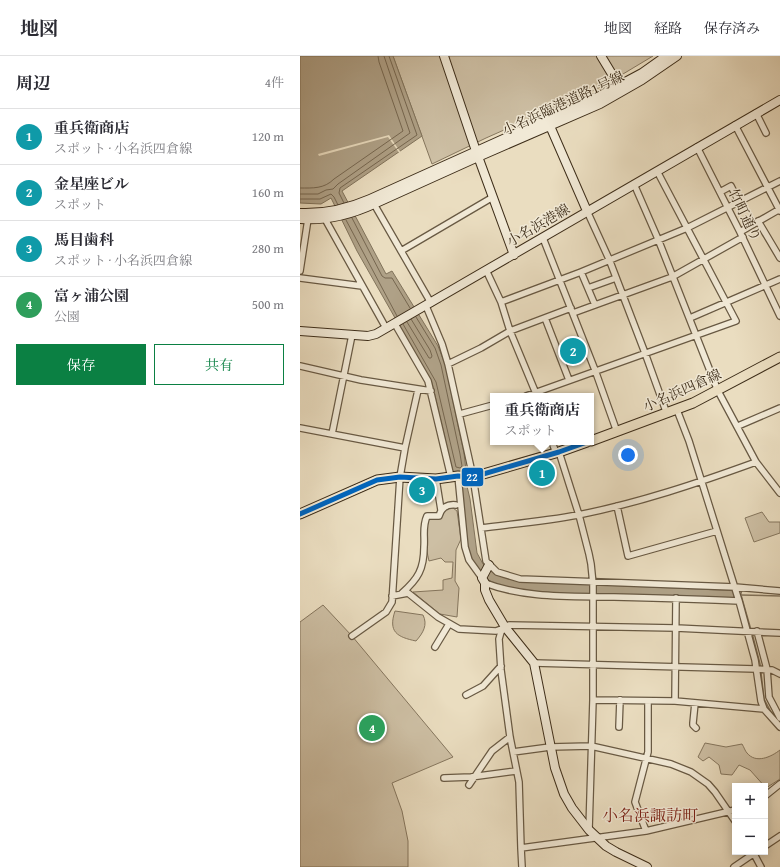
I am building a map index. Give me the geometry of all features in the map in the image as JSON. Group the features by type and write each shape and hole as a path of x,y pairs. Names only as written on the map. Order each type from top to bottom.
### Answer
{"main road":[{"name":"小名浜四倉線","path":"594,440 677,410 780,357"},
{"path":"300,514 377,480 400,477 436,479 471,477 579,445"}],"street":[{"path":"444,56 477,154 514,254"},
{"path":"601,56 621,89"},
{"name":"小名浜臨港道路1号線","path":"477,154 581,113 621,89 642,72 666,56"},
{"name":"小名浜臨港道路1号線","path":"477,154 585,102 642,80 677,56"},
{"name":"小名浜港線","path":"300,331 372,336 397,323 735,125 779,102"},
{"path":"756,113 766,133"},
{"path":"448,364 481,348 510,331 545,318 623,296 672,277 704,260 741,235 758,221 780,210 735,125"},
{"path":"550,126 609,259 667,414"},
{"name":"竹町通り","path":"697,147 728,207 780,316"},
{"path":"300,271 304,219 325,219 336,214 374,204 477,154"},
{"path":"356,209 477,154"},
{"path":"541,393 595,370 736,321 657,170"},
{"path":"501,302 581,272 609,259 687,228 780,181"},
{"path":"634,184 658,239 718,390 756,462 780,493"},
{"path":"720,192 731,186 739,202"},
{"path":"402,251 493,197"},
{"path":"374,204 402,251 442,344 460,414 488,566 497,572 520,580 780,591"},
{"path":"300,213 336,214"},
{"path":"325,219 386,328"},
{"path":"758,221 780,258"},
{"path":"543,238 595,370 617,432"},
{"path":"486,270 501,302 510,331 536,393"},
{"path":"581,272 595,305"},
{"path":"300,278 362,286"},
{"path":"588,288 616,278"},
{"path":"690,318 780,279"},
{"path":"545,318 569,380"},
{"path":"397,323 428,381 454,477 465,547 469,560 483,579 489,600 504,627 534,663 550,747 557,776 564,794 576,814 596,837 616,852 647,867"},
{"path":"332,434 352,335"},
{"path":"300,366 374,382 431,391"},
{"path":"352,636 386,612 392,602 400,477 418,390"},
{"path":"460,414 490,406"},
{"path":"738,426 780,408"},
{"path":"677,410 689,441 716,531 739,600 752,631 769,697 780,718"},
{"path":"300,428 405,448"},
{"path":"554,445 558,452 579,515 591,564 593,583 593,700 589,830"},
{"path":"481,528 579,515 617,506 701,482 756,462"},
{"path":"401,594 418,577 423,557 424,527 427,516 439,516 441,510 436,479"},
{"path":"441,510 451,504 456,505"},
{"path":"617,506 628,556 716,531"},
{"path":"483,579 488,566"},
{"path":"483,579 509,591 522,593 739,600"},
{"path":"392,596 408,593 449,624 459,628 471,630 496,631 509,625 676,628 780,633"},
{"path":"675,701 676,598"},
{"path":"435,647 449,624"},
{"path":"504,627 499,639 501,666 510,737 519,782 522,867"},
{"path":"752,631 761,669 761,701 764,709 780,727"},
{"path":"534,663 761,669 780,674"},
{"path":"466,695 482,686 501,666"},
{"path":"593,700 675,701 764,709"},
{"path":"619,727 620,700"},
{"path":"646,831 635,802 649,744 648,700"},
{"path":"695,703 693,725 696,728"},
{"path":"469,785 492,751 510,737"},
{"path":"513,752 550,747 592,746 671,764 691,772 702,779 732,811 646,831 521,848"},
{"path":"444,778 471,777 516,770"},
{"path":"768,794 780,784"},
{"path":"768,844 780,836"},
{"path":"734,867 752,855"},
{"path":"756,855 761,867"}],"shaded area":[{"path":"393,56 653,56 603,86 486,138 432,164"},
{"path":"453,508 457,511 461,539 456,550 455,581 459,588 457,617 440,614 413,592 443,590 443,580 452,578 453,562 445,562 441,558 429,561 425,528 428,518 442,516 446,509"},
{"path":"762,512 769,522 780,522 780,533 754,542 745,518"},
{"path":"323,605 352,636 453,757 392,783 402,811 408,841 408,867 300,867 300,622"},
{"path":"395,611 423,615 425,626 421,635 416,641 404,638 396,632 393,624"},
{"path":"705,743 726,747 742,744 746,752 759,759 768,757 780,750 780,779 768,787 768,783 762,783 750,770 739,765 732,775 721,774 719,765 709,757 703,761 698,757"}],"water":[{"path":"300,56 393,56 422,136 342,191 386,274 392,271 438,346 445,364 464,453 466,482 470,499 477,553 483,564 491,571 503,577 531,582 742,591 739,600 584,595 507,589 487,579 474,564 468,552 459,472 453,472 432,383 357,251 331,198 321,204 300,203"}],"pier":[{"path":"389,135 401,153 400,154 388,137 319,156 318,154"}],"waterway":[{"path":"740,595 780,596"},
{"path":"741,595 751,630"},
{"path":"752,633 760,664 764,699 772,714"}],"transit line":[{"name":"22","path":"300,514 377,480 400,477 436,479 458,476 473,477 579,445"}],"place":[{"name":"金星座ビル","path":"573,351"},
{"name":"重兵衛商店","path":"542,473"},
{"name":"馬目歯科","path":"422,490"},
{"name":"富ヶ浦公園","path":"372,728"}],"district":[{"name":"小名浜諏訪町","path":"650,815"}]}
